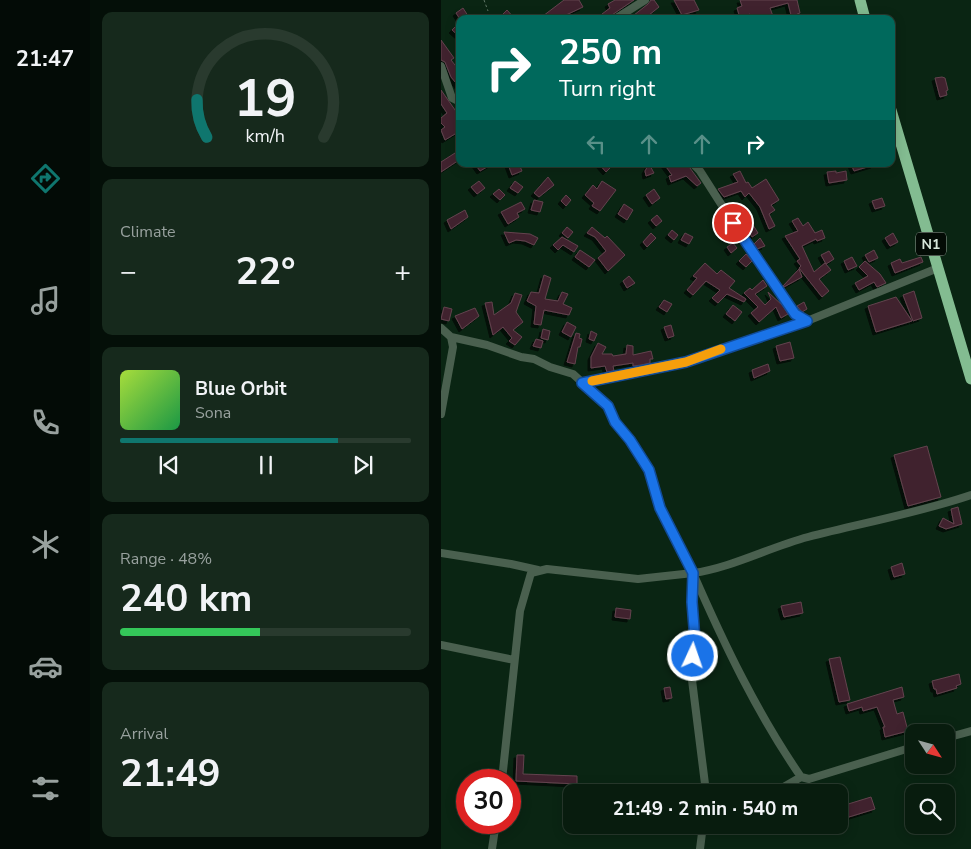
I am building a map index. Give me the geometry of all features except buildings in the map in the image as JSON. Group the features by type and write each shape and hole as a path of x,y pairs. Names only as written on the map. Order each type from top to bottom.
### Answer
{"highway":[{"path":"860,0 864,15"},
{"name":"N1","path":"895,123 971,379"}],"street":[{"path":"620,15 633,3 645,0"},
{"path":"441,66 452,98 456,100"},
{"path":"696,167 795,314 807,321"},
{"path":"582,383 686,362 807,321 938,268"},
{"path":"441,328 451,337 534,359 550,367 573,374 608,406 615,422 630,440 649,470 660,508 753,700 801,777 809,780 905,750"},
{"path":"441,414 453,347 451,337"},
{"path":"441,553 538,570 547,569 638,579 693,573 715,570 765,550 808,537 971,495"},
{"path":"503,769 520,612 529,578 538,570"},
{"path":"693,573 692,602 695,640 691,672 705,784"},
{"path":"441,645 514,660"},
{"path":"955,735 971,731"},
{"path":"789,784 801,777"},
{"path":"492,849 494,834"},
{"path":"700,849 702,834"}],"path":[{"path":"484,0 488,12"}],"slow traffic":[{"path":"592,381 686,362 721,349"}],"route":[{"path":"693,656 695,640 692,602 693,573 660,508 649,470 630,440 622,433 608,406 582,383 686,362 807,321 795,314 733,223"}]}
